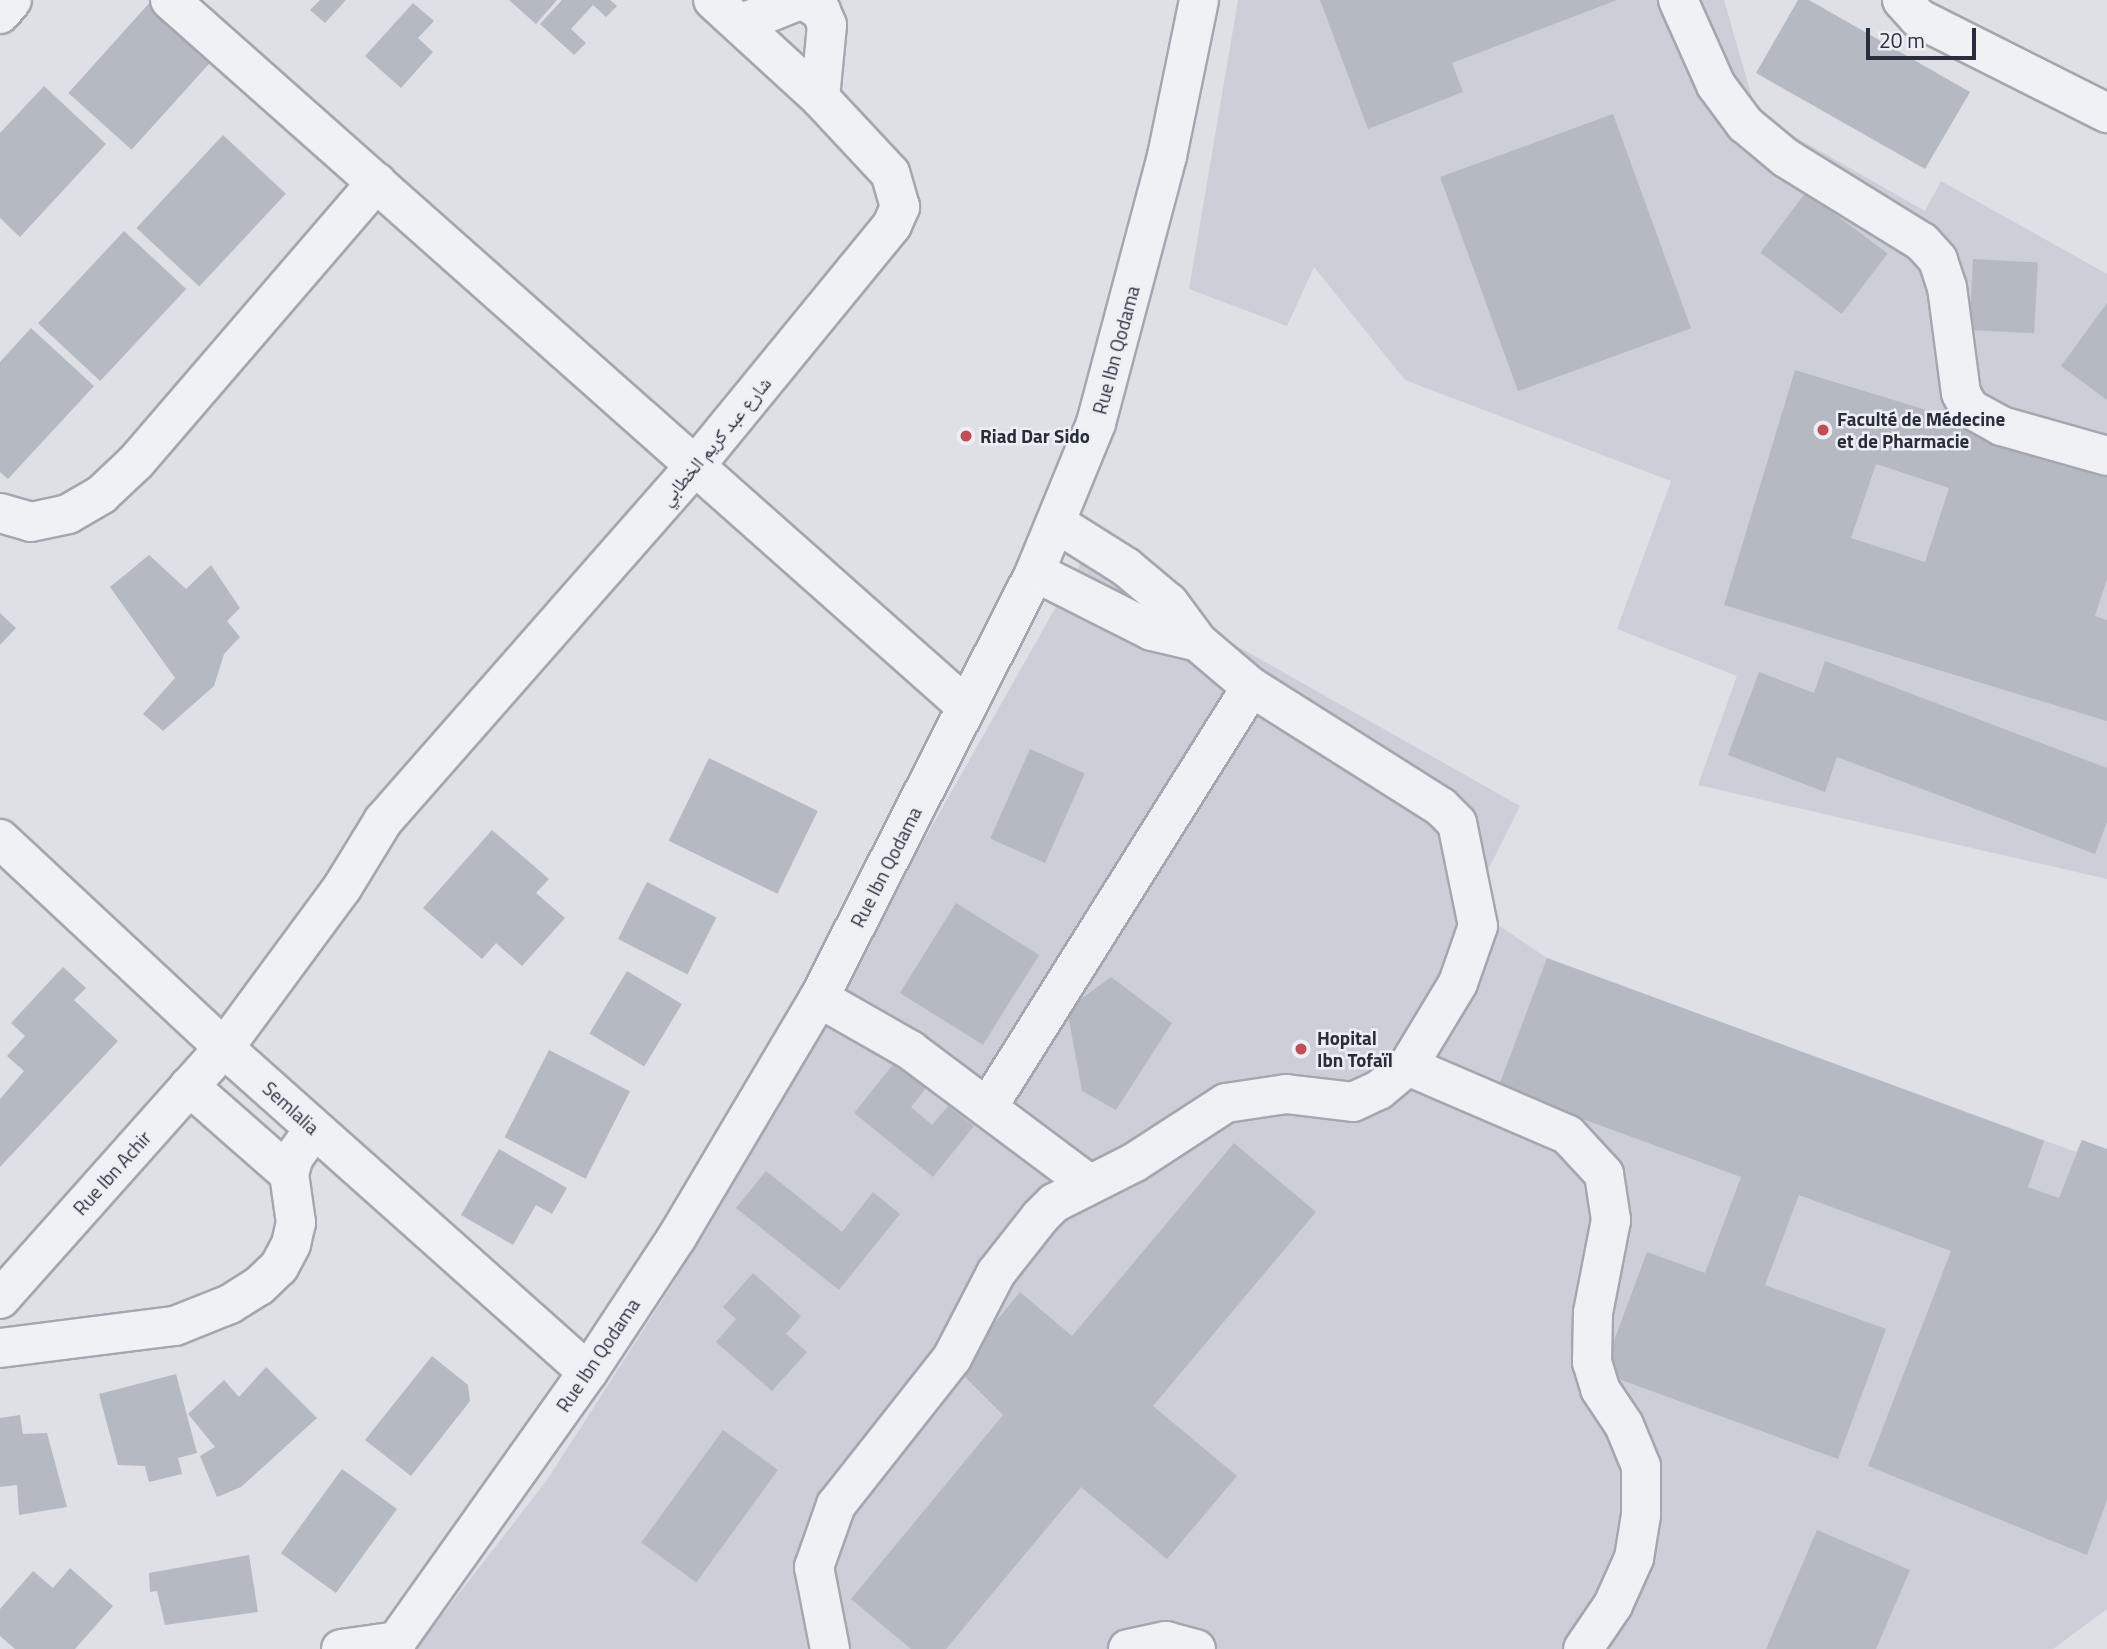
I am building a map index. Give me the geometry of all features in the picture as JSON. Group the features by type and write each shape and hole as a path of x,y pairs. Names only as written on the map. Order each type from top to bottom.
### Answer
{"street":[{"path":"0,14 12,0"},
{"path":"170,0 967,706"},
{"path":"727,12 801,0 821,11 827,25 820,99"},
{"name":"Rue Ibn Qodama","path":"394,1645 588,1372 677,1237 819,998 1035,572 1096,423 1167,156 1199,0"},
{"path":"1678,0 1716,85 1752,131 1786,158 1922,242 1938,260 1947,287 1961,393 1969,408 2001,426 2107,456"},
{"path":"1902,0 1918,18 2107,113"},
{"name":"شارع عبد كريم الخطابي","path":"224,1048 342,888 383,821 695,466 892,225 900,207 890,173 820,99 727,12"},
{"path":"0,513 31,522 68,514 102,494 136,462 377,182"},
{"path":"830,1649 814,1567 836,1506 951,1358 996,1273 1040,1217 1088,1183 1135,1162 1226,1103 1286,1094 1353,1102 1379,1090 1408,1066 1458,983 1478,926 1457,823 1441,807 1251,687 1198,642 1158,594 1126,567 1056,523"},
{"path":"1035,572 1152,631 1198,642"},
{"path":"989,1105 1251,687"},
{"name":"Semlalia","path":"0,839 224,1048 588,1372"},
{"path":"819,998 910,1050 989,1105 1088,1183"},
{"name":"Rue Ibn Achir","path":"0,1299 224,1048"},
{"path":"1408,1066 1568,1135 1604,1174 1611,1220 1593,1313 1592,1362 1600,1389 1624,1425 1641,1466 1641,1515 1634,1558 1613,1605 1583,1649"},
{"path":"189,1086 289,1174"},
{"path":"0,1348 175,1325 230,1304 279,1267 291,1244 296,1223 289,1174 294,1157 314,1129"},
{"path":"1128,1649 1166,1641 1196,1649"},
{"path":"341,1649 394,1645"}],"shaded area":[{"name":"Faculté de Médecine et de Pharmacie","path":"1238,0 1724,0 1757,115 1925,211 1941,181 2107,274 2107,879 1698,785 1737,676 1617,629 1671,481 1405,380 1314,267 1287,326 1189,289"},
{"name":"Hopital Ibn Tofaïl","path":"1083,559 1520,806 1470,906 1547,958 2076,1152 2082,1140 2107,1149 2107,1609 2053,1649 416,1649 547,1480 676,1279"}],"building":[{"path":"152,0 215,57 132,150 68,93"},
{"path":"320,0 346,0 325,23 310,10"},
{"path":"509,0 557,0 536,24"},
{"path":"562,0 610,0 617,6 606,17 593,5 571,29 586,43 574,55 540,24"},
{"path":"1320,0 1617,0 1452,63 1463,92 1368,129"},
{"path":"1798,0 1809,0 1970,92 1925,169 1756,73"},
{"path":"413,3 434,21 418,38 433,52 401,88 365,56"},
{"path":"44,86 106,144 20,237 0,218 0,133"},
{"path":"1613,114 1691,328 1518,391 1440,177"},
{"path":"223,135 286,194 199,287 136,228"},
{"path":"1806,192 1887,253 1842,314 1760,253"},
{"path":"124,231 186,289 100,381 38,323"},
{"path":"1973,259 2038,262 2034,333 1969,330"},
{"path":"2107,303 2107,400 2061,366"},
{"path":"31,328 94,386 8,479 0,472 0,362"},
{"path":"1795,370 2107,465 2107,579 2095,616 2107,620 2107,721 1724,605","holes":["1876,464 1949,488 1925,562 1851,538"]},
{"path":"149,555 186,589 211,565 240,608 227,621 240,637 224,654 214,686 163,731 143,714 175,678 110,587"},
{"path":"0,613 16,628 0,645"},
{"path":"1825,661 2107,768 2107,822 2095,854 1837,757 1825,792 1728,755 1759,672 1814,693"},
{"path":"1030,749 1085,773 1045,863 990,839"},
{"path":"709,758 818,811 777,894 669,841"},
{"path":"492,830 549,879 536,893 565,918 522,966 496,943 482,959 423,908"},
{"path":"647,882 716,917 687,974 618,939"},
{"path":"956,903 1039,955 983,1045 900,993"},
{"path":"1547,958 2044,1141 2028,1187 2059,1198 2082,1140 2107,1149 2107,1500 2087,1555 1868,1466 1951,1251 1799,1195 1765,1285 1886,1329 1838,1459 1602,1373 1647,1252 1705,1273 1741,1177 1498,1088"},
{"path":"63,967 86,988 74,1000 118,1041 0,1167 0,1099 24,1071 7,1056 25,1036 11,1023"},
{"path":"627,971 682,1004 644,1067 589,1034"},
{"path":"1111,977 1172,1023 1116,1110 1082,1091 1067,1009"},
{"path":"549,1050 630,1091 586,1179 505,1137"},
{"path":"899,1057 931,1082 911,1107 932,1125 948,1106 974,1126 933,1177 854,1113"},
{"path":"1234,1143 1316,1212 1153,1406 1237,1476 1167,1559 1081,1487 946,1649 911,1649 851,1599 1003,1415 957,1369 1020,1292 1072,1336"},
{"path":"499,1149 567,1188 552,1214 536,1205 513,1245 461,1215"},
{"path":"766,1171 842,1232 873,1192 900,1214 839,1290 736,1208"},
{"path":"753,1273 801,1316 786,1334 807,1352 772,1391 716,1342 736,1319 723,1307"},
{"path":"432,1356 468,1385 470,1401 411,1476 365,1440"},
{"path":"266,1367 317,1418 241,1487 217,1497 200,1456 215,1447 188,1414 224,1380 239,1397"},
{"path":"176,1374 197,1453 178,1458 182,1474 149,1482 145,1466 118,1465 99,1394"},
{"path":"20,1415 23,1434 47,1433 67,1507 19,1515 17,1485 0,1487 0,1418"},
{"path":"723,1430 778,1470 696,1582 641,1542"},
{"path":"342,1469 397,1509 336,1593 281,1553"},
{"path":"1817,1530 1910,1570 1876,1649 1766,1649"},
{"path":"249,1555 258,1612 165,1625 157,1591 150,1592 149,1573"},
{"path":"70,1568 113,1606 75,1649 15,1649 0,1636 0,1609 33,1571 53,1588"}],"place":[{"name":"Faculté de Médecine et de Pharmacie","path":"1823,430"},
{"name":"Riad Dar Sido","path":"966,436"},
{"name":"Hopital Ibn Tofaïl","path":"1301,1049"}]}
